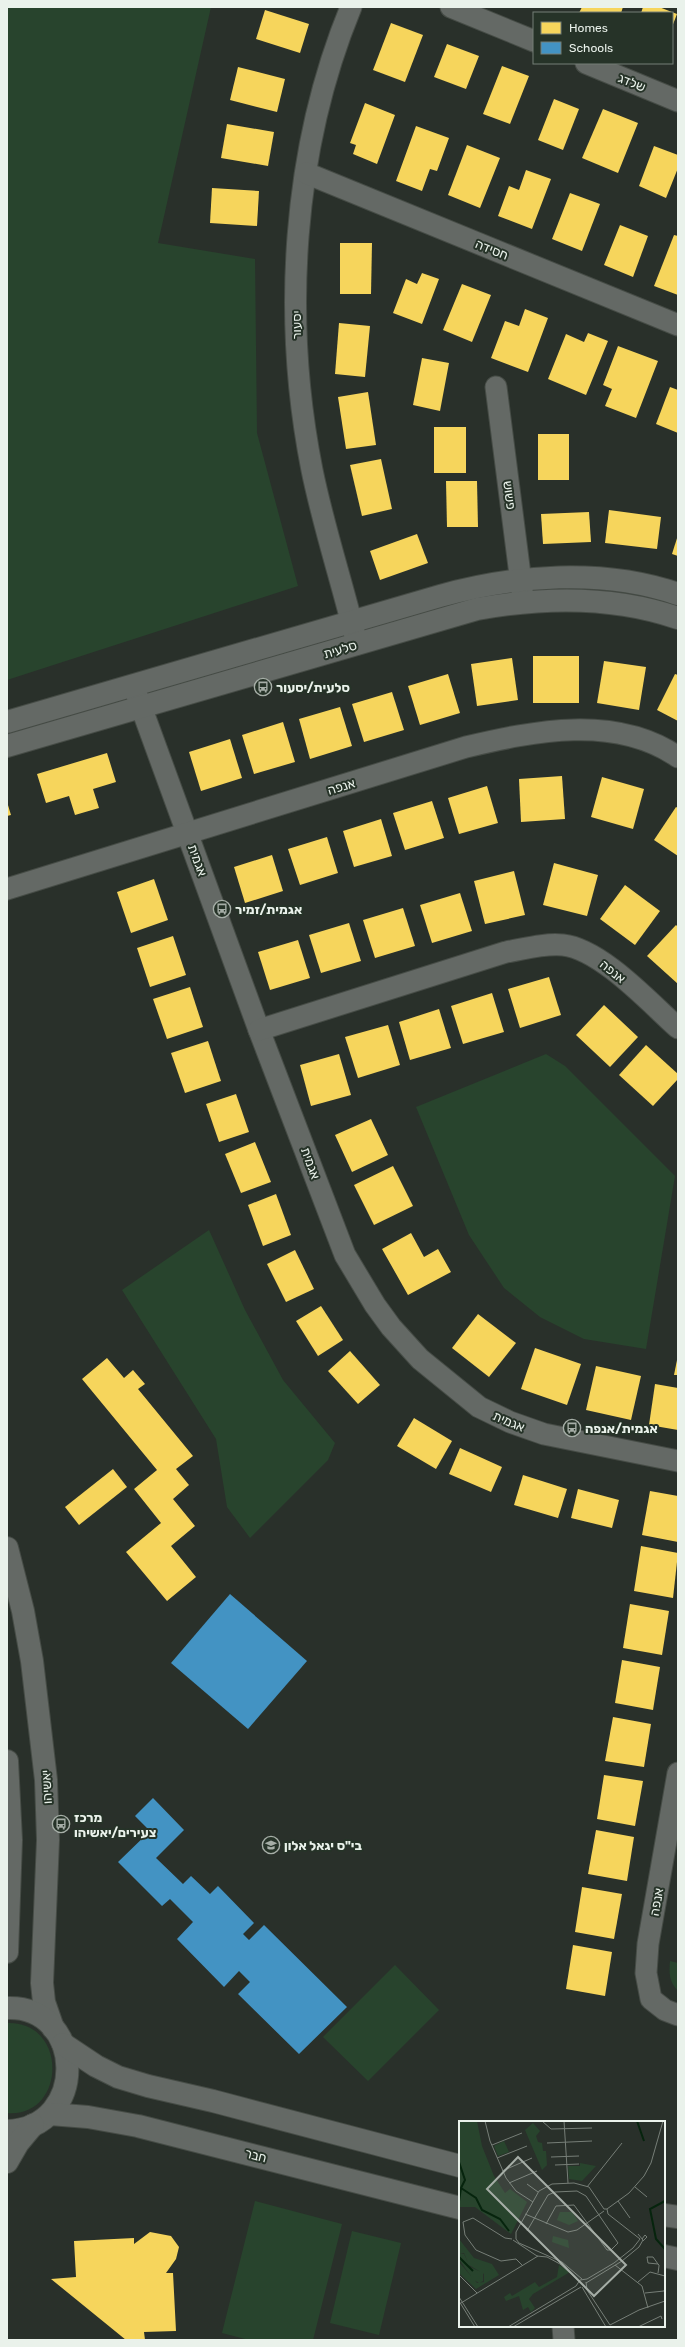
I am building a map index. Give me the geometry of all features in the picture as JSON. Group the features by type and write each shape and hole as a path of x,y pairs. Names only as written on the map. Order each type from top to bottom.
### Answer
{"street":[{"name":"יסעור","path":"351,7 338,38 310,142 300,212 295,336 302,404 312,469 328,544 358,644"},
{"path":"451,7 533,41"},
{"name":"שלדג","path":"588,64 678,101"},
{"name":"חסידה","path":"306,173 678,325"},
{"name":"פשוש","path":"496,387 524,602"},
{"name":"סלעית","path":"7,722 472,587 544,577 588,578 634,583 678,594"},
{"name":"סלעית","path":"7,746 477,609 524,602 587,601 630,606 678,618"},
{"name":"אגמית","path":"134,685 189,833 259,1030 345,1255 375,1305 391,1327 420,1359 479,1407 510,1422 551,1436 678,1461"},
{"name":"אנפה","path":"7,889 466,748 514,736 557,730 595,730 638,737 678,756"},
{"name":"אנפה","path":"259,1030 506,952 538,946 563,945 589,953 607,966 678,1028"},
{"name":"יאשיהו","path":"7,1548 24,1618 41,1721 48,1840 42,1983 44,2002 68,2062 68,2081 62,2099 42,2120"},
{"path":"7,1760 11,1840 7,1952"},
{"name":"אנפה","path":"678,1773 648,1944 646,1973 651,1999 664,2010 678,2015"},
{"path":"7,2008 27,2011 41,2018 58,2036 96,2066 118,2077 459,2166"},
{"path":"7,2131 17,2130 42,2120"},
{"path":"7,2162 18,2143 42,2120"},
{"name":"חבר","path":"42,2120 115,2121 196,2139 459,2208"},
{"path":"665,2215 678,2217"},
{"path":"665,2256 678,2259"},
{"path":"563,2327 564,2340"}],"green space":[{"path":"7,7 211,7 158,243 255,259 257,433 298,586 7,680"},
{"path":"546,1054 565,1066 675,1176 646,1349 584,1339 540,1317 504,1288 469,1235 416,1107"},
{"path":"209,1230 245,1310 283,1380 335,1443 328,1460 250,1538 227,1507 216,1439 122,1290"},
{"path":"670,1961 678,1963 678,1991 670,1977"},
{"path":"395,1965 439,2010 368,2081 323,2037"},
{"path":"7,2023 27,2026 41,2037 50,2052 52,2069 49,2086 41,2101 26,2110 7,2113"},
{"path":"255,2201 342,2224 313,2340 249,2340 222,2333"},
{"path":"352,2231 401,2243 379,2335 330,2323"}],"building: Homes":[{"path":"582,7 623,7 621,12 580,12"},
{"path":"643,7 659,7 672,12 641,12"},
{"path":"265,10 309,24 300,53 256,39"},
{"path":"673,12 677,14 673,24"},
{"path":"391,23 423,35 405,82 373,70"},
{"path":"447,44 479,56 466,89 434,77"},
{"path":"502,66 529,76 510,124 483,114"},
{"path":"238,67 285,79 277,112 230,100"},
{"path":"554,99 579,109 563,150 538,140"},
{"path":"365,103 395,115 377,164 353,154 356,145 350,143"},
{"path":"603,109 638,123 618,173 582,158"},
{"path":"227,124 274,132 268,166 221,158"},
{"path":"416,126 449,138 437,171 430,169 422,191 396,181"},
{"path":"467,145 500,158 480,208 448,195"},
{"path":"654,146 678,155 678,168 666,198 639,186"},
{"path":"526,170 551,179 532,229 498,216 509,186 519,190"},
{"path":"212,188 259,191 257,226 210,223"},
{"path":"570,193 600,204 582,251 552,239"},
{"path":"620,225 648,236 633,277 604,265"},
{"path":"674,235 678,236 678,295 654,286"},
{"path":"340,243 372,243 371,294 340,294"},
{"path":"422,273 439,279 422,324 393,313 406,279 417,284"},
{"path":"462,284 491,295 472,342 443,330"},
{"path":"525,309 548,318 528,372 491,358 505,321 519,326"},
{"path":"339,323 370,326 365,377 335,374"},
{"path":"588,333 608,341 586,395 548,379 566,334 584,342"},
{"path":"618,346 658,361 636,418 605,406 612,389 603,385"},
{"path":"422,358 449,363 440,411 413,405"},
{"path":"670,387 678,390 678,433 656,424"},
{"path":"368,392 376,445 346,449 338,397"},
{"path":"434,427 466,427 466,473 434,473"},
{"path":"538,434 569,434 569,480 538,480"},
{"path":"381,459 392,509 362,516 350,465"},
{"path":"446,481 477,481 478,527 447,527"},
{"path":"609,510 661,517 657,549 605,543"},
{"path":"589,512 591,542 543,544 541,514"},
{"path":"417,534 428,563 380,580 370,551"},
{"path":"678,535 678,556 672,554"},
{"path":"533,656 579,656 579,703 533,703"},
{"path":"512,658 518,700 477,706 471,664"},
{"path":"604,661 646,667 639,710 597,703"},
{"path":"448,674 460,713 420,725 408,686"},
{"path":"675,674 678,675 678,721 657,710"},
{"path":"392,692 404,730 364,742 352,704"},
{"path":"340,707 352,746 310,759 299,719"},
{"path":"283,722 295,762 254,774 242,735"},
{"path":"230,739 242,778 201,791 189,752"},
{"path":"107,753 116,782 93,789 99,808 75,815 69,796 46,803 37,774"},
{"path":"562,776 565,819 521,822 519,779"},
{"path":"602,777 644,789 633,829 591,817"},
{"path":"487,786 498,823 459,834 448,798"},
{"path":"432,801 444,838 405,850 393,813"},
{"path":"7,802 11,815 7,816"},
{"path":"676,807 678,808 678,856 654,840"},
{"path":"381,819 392,856 354,867 343,831"},
{"path":"327,837 338,873 300,885 288,849"},
{"path":"272,855 283,891 245,903 234,867"},
{"path":"554,863 598,875 587,916 543,905"},
{"path":"514,871 525,915 485,924 474,881"},
{"path":"154,879 168,920 131,933 117,892"},
{"path":"625,885 660,911 635,945 600,919"},
{"path":"460,893 472,931 432,943 420,905"},
{"path":"403,908 415,946 375,958 363,920"},
{"path":"349,923 361,961 321,973 309,935"},
{"path":"676,925 678,927 678,984 647,956"},
{"path":"173,936 186,975 150,987 137,948"},
{"path":"298,940 310,978 270,990 258,952"},
{"path":"549,977 561,1015 520,1028 508,989"},
{"path":"190,987 203,1027 167,1039 153,999"},
{"path":"492,993 504,1032 463,1044 451,1006"},
{"path":"604,1005 638,1037 610,1067 576,1035"},
{"path":"439,1009 451,1048 410,1060 399,1022"},
{"path":"388,1025 400,1065 358,1078 345,1037"},
{"path":"208,1041 221,1081 185,1093 171,1053"},
{"path":"646,1045 678,1074 678,1079 653,1106 619,1075"},
{"path":"339,1054 351,1095 311,1106 300,1065"},
{"path":"236,1094 249,1132 219,1142 206,1104"},
{"path":"371,1119 388,1155 352,1172 335,1135"},
{"path":"255,1142 271,1182 241,1193 225,1154"},
{"path":"393,1166 413,1206 374,1225 354,1185"},
{"path":"276,1194 291,1235 263,1246 248,1205"},
{"path":"411,1233 424,1257 438,1249 451,1272 408,1295 382,1249"},
{"path":"295,1250 314,1289 286,1302 267,1264"},
{"path":"321,1306 343,1340 318,1356 296,1321"},
{"path":"478,1314 516,1343 489,1377 452,1348"},
{"path":"535,1348 581,1364 567,1405 521,1389"},
{"path":"350,1351 380,1385 358,1404 328,1371"},
{"path":"678,1355 678,1375 674,1375"},
{"path":"107,1358 124,1378 133,1370 145,1384 138,1389 193,1456 176,1469 189,1485 173,1499 195,1526 171,1546 196,1577 167,1601 126,1552 161,1523 134,1489 157,1470 82,1379"},
{"path":"596,1366 641,1376 631,1420 586,1410"},
{"path":"655,1384 678,1388 678,1430 649,1425"},
{"path":"414,1418 452,1441 436,1469 397,1446"},
{"path":"460,1448 502,1467 491,1492 449,1474"},
{"path":"113,1469 127,1487 79,1525 65,1507"},
{"path":"523,1475 567,1489 558,1518 514,1505"},
{"path":"578,1489 619,1500 612,1528 571,1518"},
{"path":"650,1491 678,1496 678,1542 642,1535"},
{"path":"641,1546 678,1553 673,1598 634,1591"},
{"path":"630,1604 669,1611 662,1655 623,1648"},
{"path":"622,1660 660,1667 653,1710 615,1703"},
{"path":"613,1717 651,1724 644,1767 605,1761"},
{"path":"604,1775 643,1781 635,1826 597,1819"},
{"path":"596,1830 634,1837 627,1881 588,1874"},
{"path":"582,1887 622,1894 614,1939 575,1932"},
{"path":"573,1945 612,1952 605,1996 566,1989"},
{"path":"150,2232 171,2236 179,2247 176,2259 166,2273 173,2273 176,2331 144,2332 145,2340 126,2340 51,2279 76,2277 74,2241 134,2238 134,2244"}],"building: Schools":[{"path":"230,1594 307,1661 248,1729 171,1663"},
{"path":"153,1798 184,1830 156,1858 183,1884 191,1876 210,1894 218,1886 254,1923 243,1934 249,1940 264,1925 347,2007 299,2054 238,1994 250,1982 239,1971 224,1987 177,1939 193,1922 170,1899 162,1906 118,1862 150,1831 135,1816"}],"place":[{"name":"סלעית/יסעור","path":"263,687"},
{"name":"אגמית/זמיר","path":"222,909"},
{"name":"אגמית/אנפה","path":"572,1428"},
{"name":"מרכז צעירים/יאשיהו","path":"61,1824"},
{"name":"בי\"ס יגאל אלון","path":"271,1845"}]}
